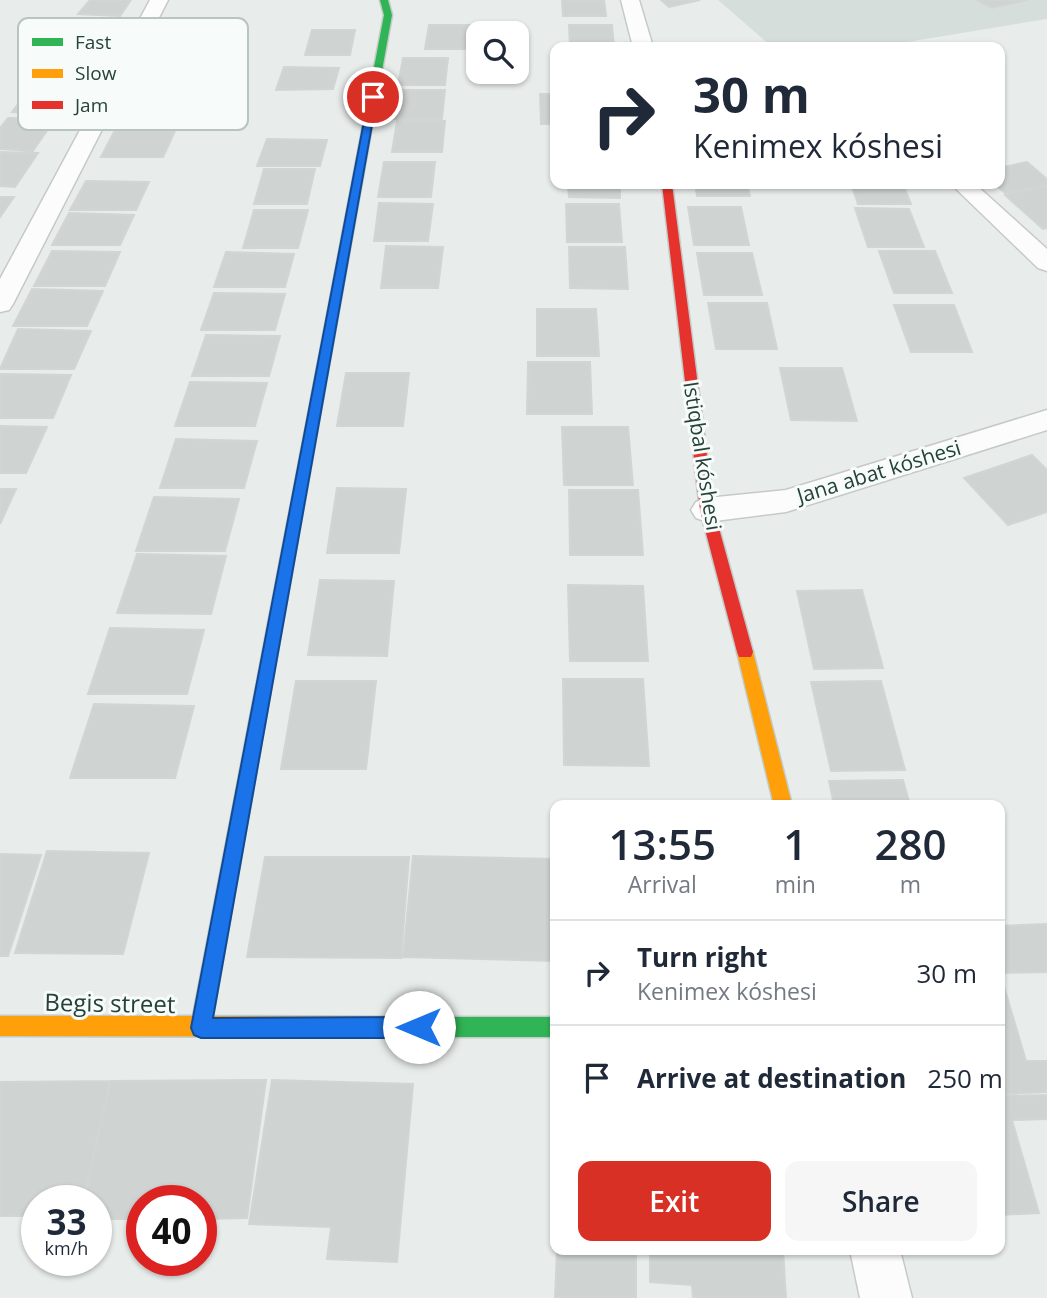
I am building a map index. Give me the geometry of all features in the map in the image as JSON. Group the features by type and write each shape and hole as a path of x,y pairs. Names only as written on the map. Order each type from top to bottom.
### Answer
{"street":[{"path":"150,18 159,0"},
{"path":"201,1028 388,15 384,0"},
{"path":"630,0 642,42"},
{"path":"0,304 91,130"},
{"name":"Istiqbal kóshesi","path":"668,189 707,510 773,756 781,800"},
{"path":"967,189 1047,263"},
{"name":"Jana abat kóshesi","path":"707,510 786,501 1047,420"},
{"name":"Begis street","path":"0,1026 550,1027"},
{"path":"876,1255 886,1298"}],"shaded area":[{"path":"718,0 1047,0 1047,19 907,42 766,42"}],"building":[{"path":"90,0 131,0 120,16 78,14"},
{"path":"562,0 604,0 606,16 563,16"},
{"path":"661,0 700,0 669,7"},
{"path":"977,0 1027,0 992,8"},
{"path":"429,25 466,25 466,49 425,49"},
{"path":"569,25 612,25 614,42 570,42"},
{"path":"312,30 355,30 350,55 305,55"},
{"path":"403,58 448,58 445,85 398,85"},
{"path":"284,67 339,68 333,89 276,90"},
{"path":"398,90 445,90 442,119 393,119"},
{"path":"540,94 550,94 550,124 541,124"},
{"path":"8,118 18,118 18,130 47,130 33,151 0,149 0,128"},
{"path":"397,121 445,121 442,152 392,152"},
{"path":"115,130 175,131 163,157 101,157"},
{"path":"267,139 327,140 320,166 257,166"},
{"path":"0,152 38,153 15,187 0,186"},
{"path":"384,162 435,162 431,197 378,197"},
{"path":"1027,162 1047,179 1047,185 1005,193 1000,189 1005,189 1005,167"},
{"path":"264,169 315,169 307,204 254,204"},
{"path":"86,181 149,182 136,210 70,210"},
{"path":"1047,186 1047,228 1043,229 1005,195"},
{"path":"568,189 620,189 620,198 569,197"},
{"path":"696,189 748,189 750,196 697,196"},
{"path":"853,189 905,189 911,204 858,204"},
{"path":"0,197 14,197 0,217"},
{"path":"379,203 433,204 428,241 374,241"},
{"path":"566,204 619,204 622,242 567,242"},
{"path":"688,207 741,207 749,245 694,245"},
{"path":"855,208 909,209 924,247 868,247"},
{"path":"254,210 308,210 298,248 243,248"},
{"path":"69,213 134,215 120,245 52,245"},
{"path":"386,246 443,247 438,288 381,288"},
{"path":"569,247 625,247 628,289 570,288"},
{"path":"52,251 120,252 105,286 34,286"},
{"path":"879,251 935,251 952,293 894,293"},
{"path":"226,252 294,254 285,287 214,287"},
{"path":"697,253 752,253 762,295 704,295"},
{"path":"32,289 103,291 87,326 13,326"},
{"path":"214,293 285,294 275,330 201,330"},
{"path":"708,303 767,303 777,349 716,349"},
{"path":"894,305 954,305 972,352 911,352"},
{"path":"537,309 596,309 599,356 537,356"},
{"path":"18,329 91,331 74,369 0,369"},
{"path":"206,335 280,336 269,376 192,376"},
{"path":"528,362 590,362 592,414 527,414"},
{"path":"780,368 842,368 857,421 791,420"},
{"path":"346,373 409,373 403,426 337,426"},
{"path":"0,374 71,375 53,418 0,418"},
{"path":"190,382 267,383 255,426 175,426"},
{"path":"0,426 47,427 26,473 0,473"},
{"path":"562,427 628,427 633,485 564,485"},
{"path":"176,439 257,441 244,488 160,488"},
{"path":"1032,455 1047,470 1047,512 1008,525 964,478"},
{"path":"337,488 406,489 399,553 327,553"},
{"path":"0,489 16,489 0,524"},
{"path":"569,490 638,490 643,555 570,555"},
{"path":"154,497 239,499 225,551 136,551"},
{"path":"137,554 226,556 211,614 117,613"},
{"path":"320,580 394,581 387,656 308,655"},
{"path":"568,585 643,586 648,661 570,661"},
{"path":"862,590 883,668 814,669 797,591"},
{"path":"110,628 204,630 187,694 88,694"},
{"path":"563,679 643,679 649,766 564,765"},
{"path":"296,681 376,681 366,769 281,769"},
{"path":"881,681 905,770 831,771 811,682"},
{"path":"94,704 194,706 175,778 70,778"},
{"path":"903,780 909,800 833,800 829,781"},
{"path":"47,851 149,853 123,954 15,953"},
{"path":"0,854 41,855 8,956 0,956"},
{"path":"413,856 550,859 550,961 403,957"},
{"path":"265,857 409,857 401,958 247,957"},
{"path":"1047,924 1047,972 1005,973 1005,926"},
{"path":"1005,990 1026,1061 1047,1061 1047,1092 1005,1094"},
{"path":"266,1080 247,1218 217,1219 217,1185 126,1185 126,1219 112,1219 112,1185 87,1185 111,1081"},
{"path":"272,1080 413,1084 397,1262 327,1259 331,1227 249,1224"},
{"path":"110,1081 86,1185 21,1185 21,1216 0,1216 0,1082"},
{"path":"1047,1095 1047,1119 1012,1120 1039,1213 1005,1215 1005,1096"},
{"path":"557,1255 636,1255 636,1298 555,1298"},
{"path":"650,1255 783,1255 786,1298 693,1298 692,1285 650,1282"}],"traffic: fast":[{"path":"317,399 388,15 384,0"},
{"path":"426,1027 550,1027"}],"traffic: slow":[{"path":"745,652 782,800"},
{"path":"201,1028 257,723"},
{"path":"0,1026 426,1027"}],"traffic: jam":[{"path":"668,189 707,510 745,652"},
{"path":"257,723 317,399"}],"route":[{"path":"373,97 201,1028 419,1027"}]}
